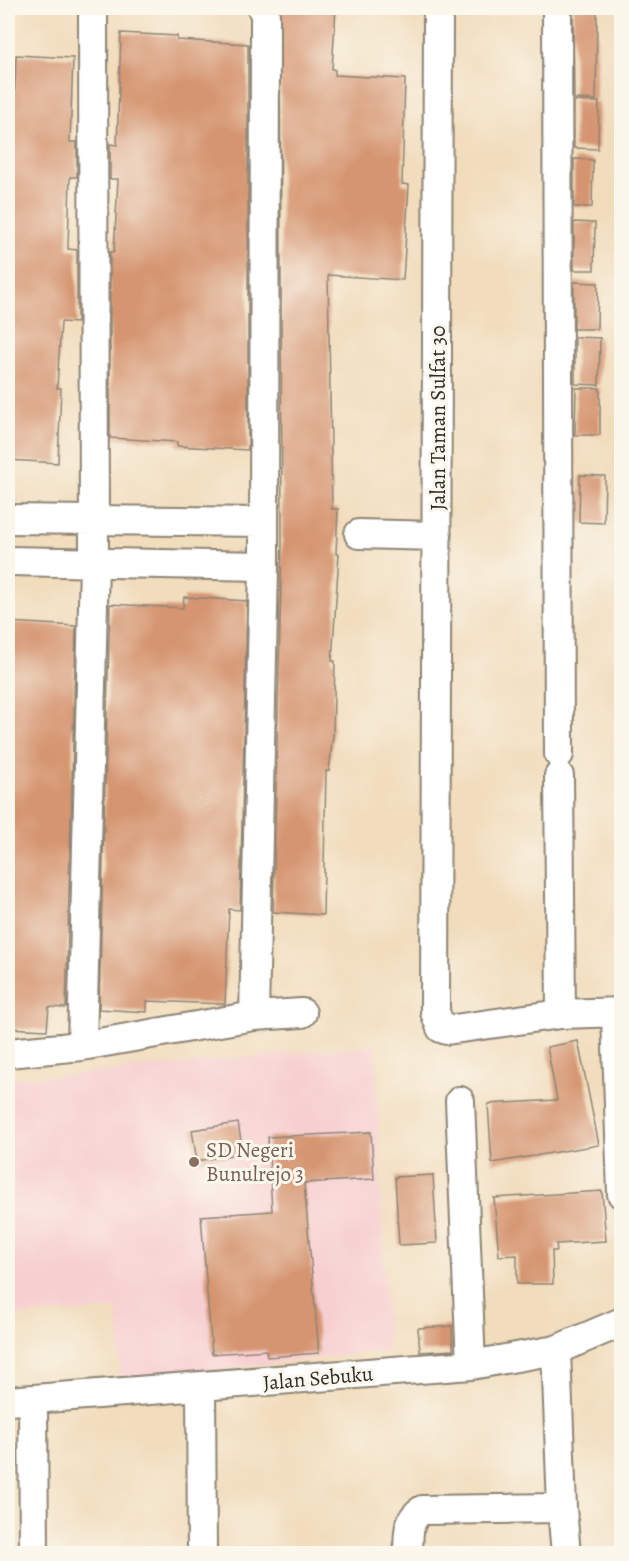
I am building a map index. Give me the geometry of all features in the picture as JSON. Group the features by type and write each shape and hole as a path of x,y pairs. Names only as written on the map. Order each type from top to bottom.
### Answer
{"street":[{"path":"82,1046 94,564 93,8"},
{"path":"254,1016 264,566 265,15 262,8"},
{"name":"Jalan Taman Sulfat 30","path":"438,8 436,1021 441,1028 447,1030 561,1014"},
{"path":"557,8 561,1014 619,1014 621,1194"},
{"path":"8,519 263,522"},
{"path":"360,534 437,536"},
{"path":"8,561 264,566"},
{"path":"8,1053 82,1046 254,1016 302,1013"},
{"path":"460,1101 471,1365"},
{"name":"Jalan Sebuku","path":"20,1401 471,1365 556,1350 621,1322"},
{"path":"556,1350 566,1554"},
{"path":"201,1387 202,1554"},
{"path":"20,1401 34,1554"},
{"path":"408,1554 409,1523 413,1516 422,1510 562,1508"}],"shaded area":[{"name":"SD Negeri Bunulrejo 3","path":"375,1045 387,1350 121,1381 117,1309 12,1316 8,1245 8,1078 59,1076"}],"building":[{"path":"336,8 332,69 335,70 335,75 405,79 402,184 409,185 403,280 328,275 332,509 338,509 336,554 339,554 332,661 335,661 333,735 329,771 326,771 323,915 273,912 282,541 280,9"},
{"path":"573,8 597,8 596,100 574,99"},
{"path":"121,33 177,36 177,40 248,44 248,450 177,446 177,442 110,438 110,252 114,252 118,179 110,179 110,144 117,145"},
{"path":"16,55 73,58 70,142 77,142 77,177 70,177 68,249 77,250 77,323 61,322 57,388 61,388 58,463 8,460 8,295 13,201 8,201 8,167 12,167"},
{"path":"574,101 599,102 598,149 574,148"},
{"path":"574,159 593,160 592,207 574,207"},
{"path":"574,222 595,223 594,270 574,270"},
{"path":"574,282 598,283 597,329 574,329"},
{"path":"575,337 600,338 599,385 575,384"},
{"path":"576,388 600,388 600,435 575,435"},
{"path":"580,475 605,476 604,523 579,522"},
{"path":"184,597 247,601 240,910 229,909 225,1004 147,1001 147,1012 99,1009 110,604 183,608"},
{"path":"8,622 76,626 66,1008 49,1007 47,1030 8,1028"},
{"path":"578,1041 599,1145 492,1163 488,1104 557,1100 547,1047"},
{"path":"238,1123 243,1153 197,1161 192,1130"},
{"path":"371,1132 374,1179 304,1183 319,1353 267,1357 266,1350 212,1354 201,1216 272,1211 268,1137"},
{"path":"433,1175 437,1243 399,1245 395,1177"},
{"path":"602,1191 606,1241 556,1244 557,1251 552,1251 553,1284 517,1284 517,1255 499,1256 494,1198"},
{"path":"452,1326 453,1350 420,1352 418,1328"}],"place":[{"name":"SD Negeri Bunulrejo 3","path":"194,1162"}]}
